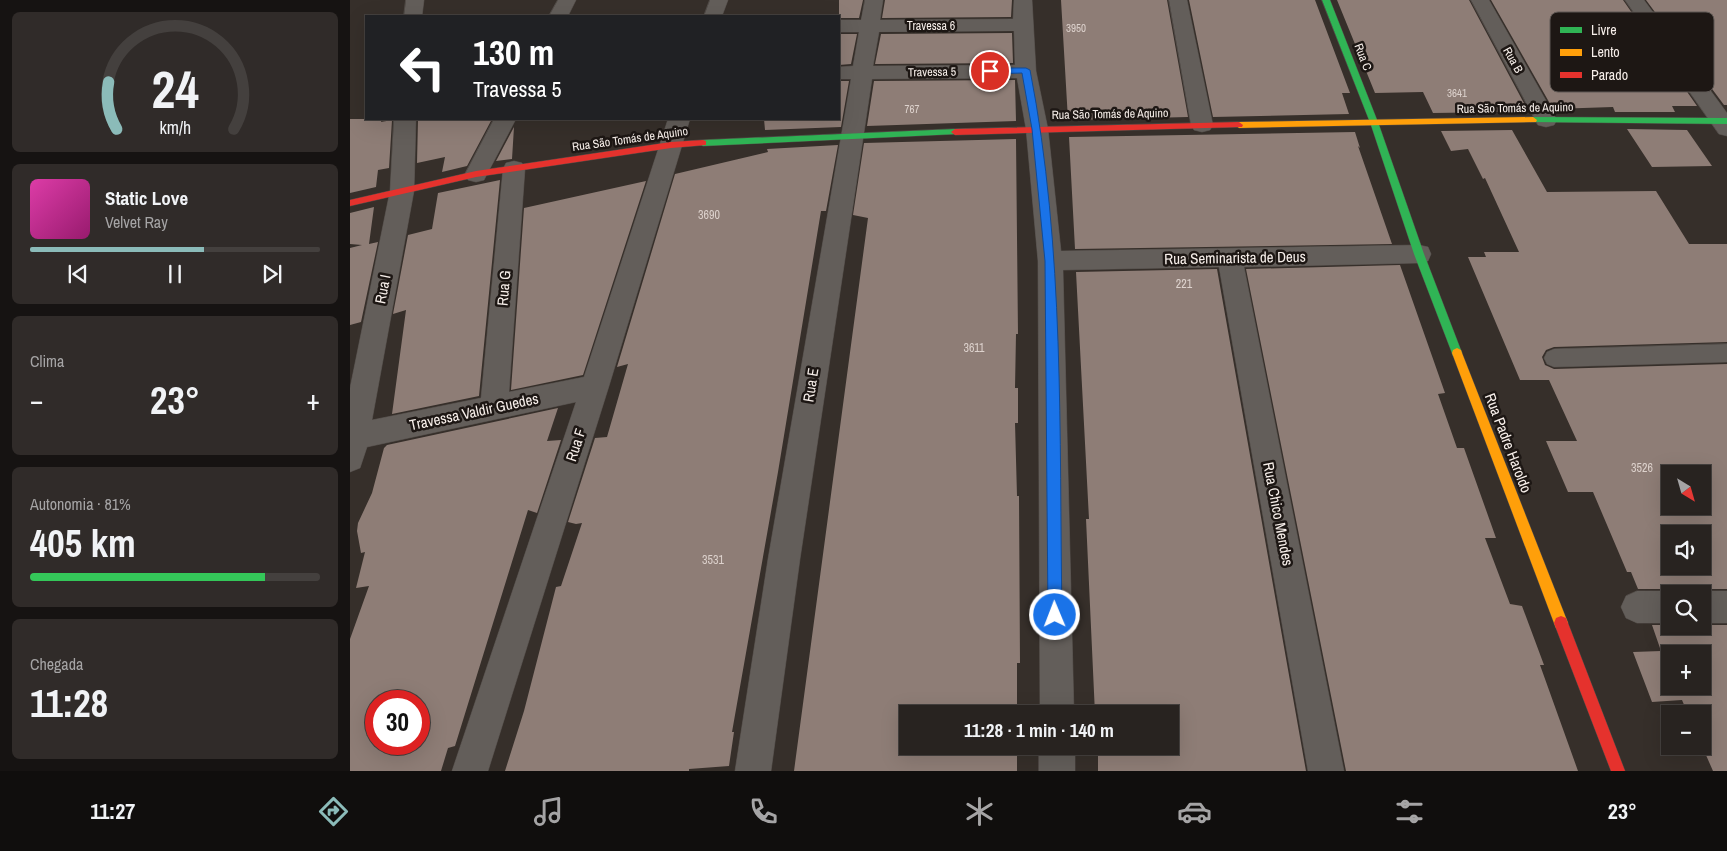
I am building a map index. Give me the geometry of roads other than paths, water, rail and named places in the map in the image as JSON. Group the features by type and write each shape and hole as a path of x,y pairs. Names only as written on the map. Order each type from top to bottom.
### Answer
{"street":[{"path":"413,15 415,0"},
{"path":"560,15 568,0"},
{"path":"712,15 719,0"},
{"path":"1178,0 1202,125"},
{"name":"Rua C","path":"1326,0 1375,124"},
{"name":"Rua B","path":"1480,0 1546,120"},
{"path":"1634,0 1643,12"},
{"name":"Travessa 6","path":"840,26 872,13 1023,13"},
{"name":"Rua E","path":"753,771 850,135 851,72 872,13"},
{"path":"1023,13 1026,70 1037,129 1050,261 1056,705"},
{"name":"Travessa 5","path":"851,72 1026,70"},
{"path":"1702,92 1725,124"},
{"name":"Rua I","path":"352,448 402,191 406,120"},
{"path":"476,174 504,120"},
{"name":"Rua São Tomás de Aquino","path":"350,203 476,174 514,169 675,132 850,135 1202,125 1375,124 1546,120 1725,124"},
{"name":"Rua Padre Haroldo","path":"1375,124 1419,254 1618,771"},
{"name":"Rua F","path":"470,771 675,132"},
{"name":"Rua G","path":"494,407 514,169"},
{"name":"Rua Seminarista de Deus","path":"1050,261 1419,254"},
{"name":"Rua Chico Mendes","path":"1230,258 1326,771"},
{"name":"Travessa Valdir Guedes","path":"352,448 494,407 595,386"},
{"path":"1637,607 1661,607"},
{"path":"1711,607 1727,607"},
{"path":"1057,755 1057,771"}],"lane":[{"path":"1554,358 1727,353"}]}
